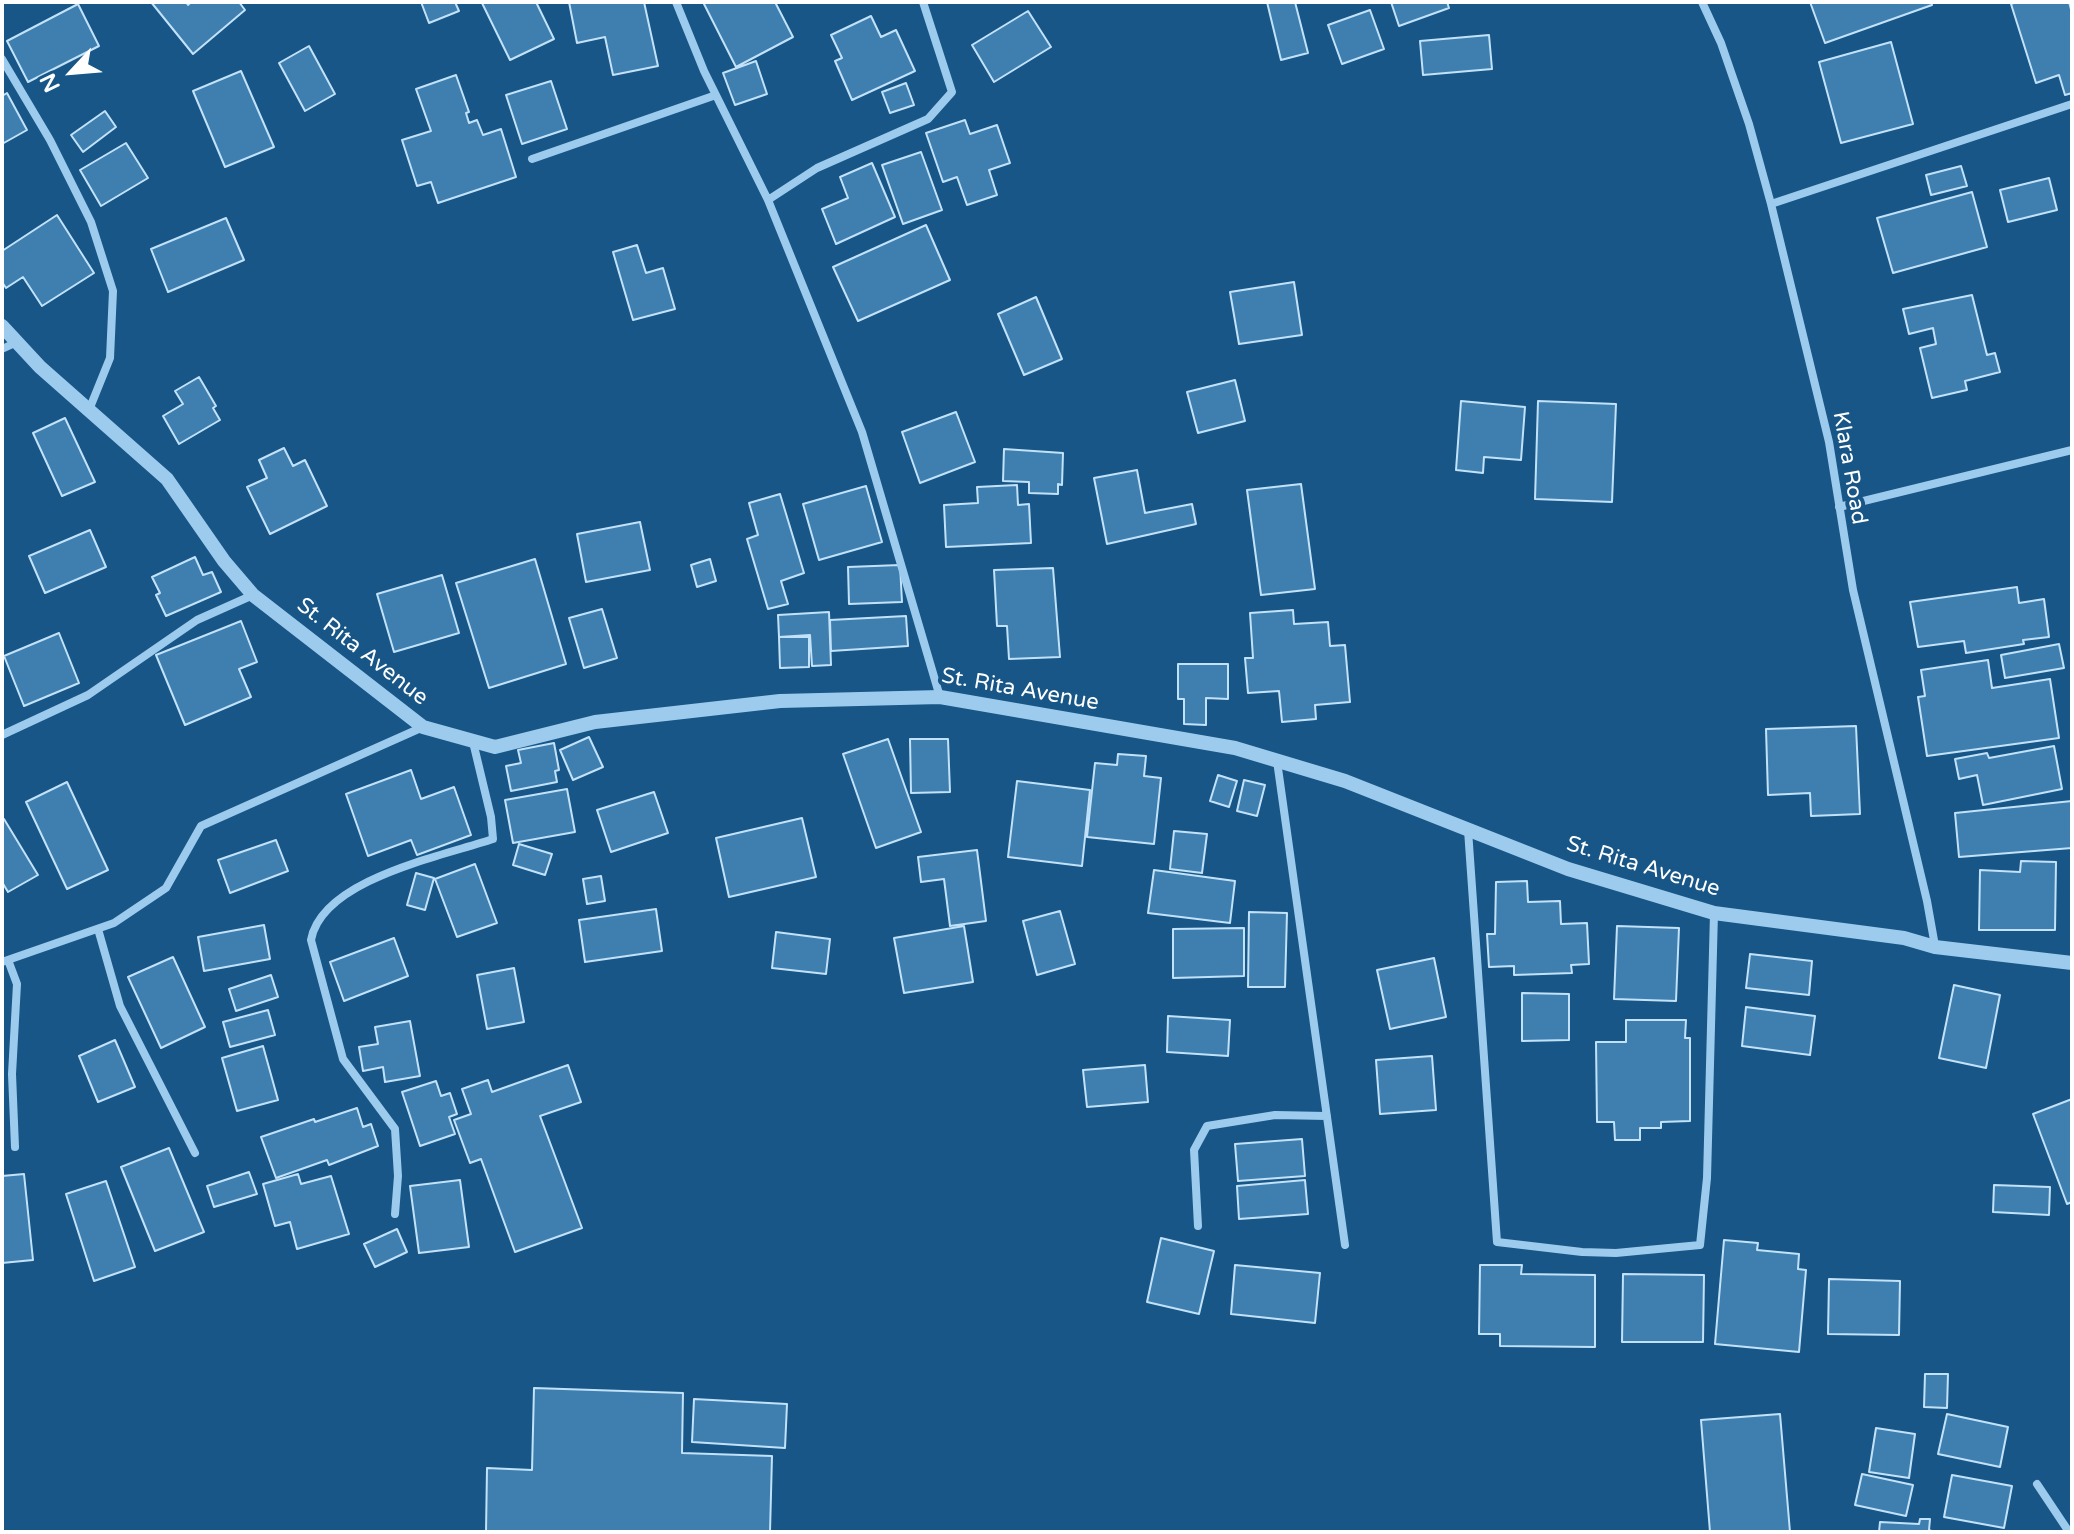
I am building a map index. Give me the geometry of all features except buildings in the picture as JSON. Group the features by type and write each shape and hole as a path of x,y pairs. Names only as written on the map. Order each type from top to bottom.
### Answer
{"street":[{"path":"676,2 716,95 768,200 862,432 940,697"},
{"path":"768,200 817,168 928,119 952,92 923,2"},
{"name":"Klara Road","path":"1702,2 1726,57 1749,124 1771,204 1829,442 1853,590 1927,901 1935,947"},
{"path":"2,59 50,140 91,222 113,291 110,358 89,410"},
{"path":"532,159 716,95"},
{"path":"1771,204 2072,104"},
{"name":"St. Rita Avenue","path":"2,326 89,410 167,479 224,561 253,595 423,727 495,747 595,722 780,701 940,697 1235,748 1345,781 1568,869 1714,913 1904,938 1935,947 2072,963"},
{"path":"2,349 17,342"},
{"path":"1839,507 2072,450"},
{"path":"2,735 88,695 197,620 253,595"},
{"path":"15,1147 12,1074 17,984 5,961 114,923 166,888 201,826 423,727"},
{"path":"395,1214 398,1176 395,1129 343,1059 311,940 313,929 324,914 348,893 380,875 493,839 491,817 473,742"},
{"path":"1277,761 1345,1245"},
{"path":"1468,830 1497,1242 1616,1253 1700,1245 1707,1178 1714,913"},
{"path":"98,929 120,1006 195,1153"},
{"path":"1198,1226 1194,1150 1207,1126 1275,1115 1327,1116"},
{"path":"2037,1484 2069,1532"}]}
